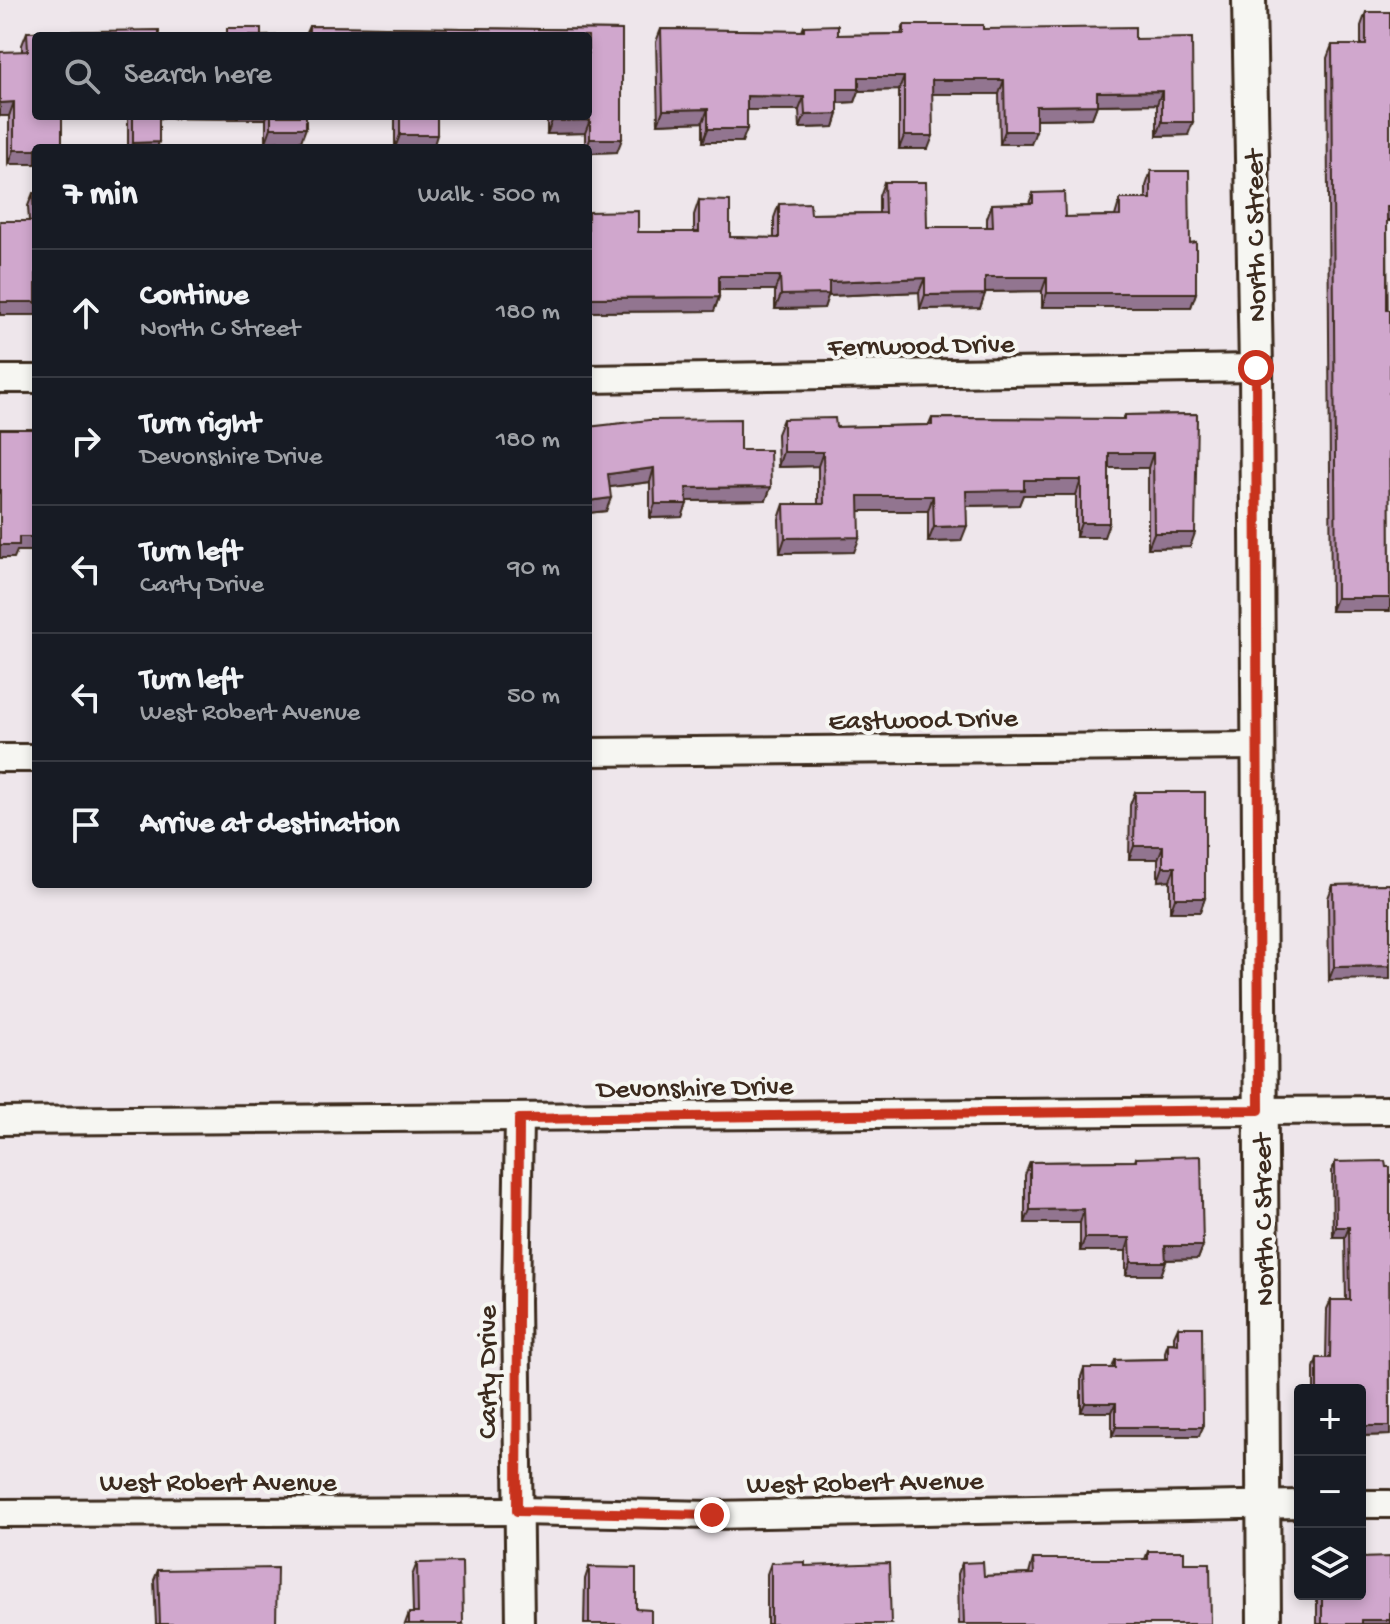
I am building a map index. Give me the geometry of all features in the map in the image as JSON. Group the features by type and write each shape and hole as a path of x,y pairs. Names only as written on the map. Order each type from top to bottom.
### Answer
{"street":[{"name":"North C Street","path":"1249,0 1256,368 1264,1624"},
{"name":"Fernwood Drive","path":"592,379 1256,368"},
{"path":"0,379 32,379"},
{"name":"Eastwood Drive","path":"592,752 1258,746"},
{"path":"0,758 32,758"},
{"name":"Devonshire Drive","path":"0,1121 1390,1110"},
{"name":"Carty Drive","path":"519,1119 517,1511 520,1624"},
{"name":"West Robert Avenue","path":"0,1513 517,1511 712,1515 1294,1504"},
{"path":"1366,1504 1390,1504"}],"building":[{"path":"1366,12 1390,12 1387,310 1390,310 1390,598 1336,598 1332,45 1366,45"},
{"path":"838,25 838,35 904,34 904,25 983,25 983,29 1135,27 1135,39 1192,38 1193,122 1162,122 1162,91 1097,92 1097,105 1036,106 1036,131 1005,131 1004,80 932,80 933,136 904,136 904,77 859,77 859,89 838,89 838,114 805,115 804,97 747,96 747,129 708,129 708,109 663,110 661,29 804,31 804,26"},
{"path":"309,26 622,30 622,139 590,139 592,32 309,32"},
{"path":"227,28 261,28 261,32 227,32"},
{"path":"159,30 32,32 32,120 62,120 62,144 32,144 32,150 14,150 14,102 0,103 0,52 28,51 27,32"},
{"path":"133,120 159,120 159,142 133,143"},
{"path":"271,120 306,120 306,128 271,128"},
{"path":"400,120 437,120 437,135 400,135"},
{"path":"1151,171 1189,171 1190,243 1196,242 1196,293 1047,293 1047,277 985,277 985,294 925,295 925,278 829,282 829,294 781,295 780,276 719,276 719,297 592,298 592,212 638,211 638,232 699,232 699,200 730,201 730,237 779,238 779,204 810,203 811,214 885,213 884,182 926,182 927,227 993,227 992,204 1033,203 1033,193 1064,192 1065,217 1120,216 1120,199 1151,199"},
{"path":"0,221 32,221 32,302 0,302"},
{"path":"1197,414 1195,533 1154,533 1153,453 1109,453 1109,523 1081,523 1081,480 1024,480 1024,490 966,491 967,526 934,527 933,496 859,496 860,537 785,538 784,504 824,504 823,452 783,452 783,419 835,418 836,427 932,425 932,418 1125,419 1125,415"},
{"path":"740,419 740,450 770,450 771,487 686,488 687,504 655,504 654,468 608,474 611,498 592,500 592,427 649,420"},
{"path":"0,429 32,429 32,537 19,537 19,545 0,545"},
{"path":"1135,792 1205,792 1205,898 1175,898 1175,867 1163,867 1163,846 1134,846"},
{"path":"1390,884 1390,966 1334,967 1333,885"},
{"path":"1201,1156 1203,1246 1165,1246 1166,1262 1131,1262 1130,1238 1085,1238 1084,1209 1030,1210 1030,1162 1136,1161 1136,1158"},
{"path":"1385,1161 1386,1167 1390,1167 1390,1426 1366,1426 1366,1384 1317,1384 1317,1358 1330,1358 1331,1300 1350,1300 1349,1227 1336,1227 1335,1162"},
{"path":"1178,1327 1202,1327 1203,1427 1116,1427 1116,1403 1085,1403 1084,1368 1115,1368 1115,1360 1168,1359 1168,1343 1178,1344"},
{"path":"1148,1551 1184,1551 1184,1563 1210,1563 1211,1624 964,1624 962,1563 983,1562 984,1576 1034,1574 1033,1559 1148,1559"},
{"path":"1390,1557 1390,1620 1322,1624 1322,1600 1366,1600 1366,1558"},
{"path":"462,1562 463,1624 409,1624 409,1613 418,1613 417,1563"},
{"path":"805,1562 805,1566 889,1563 891,1624 771,1624 771,1563"},
{"path":"589,1567 636,1568 636,1609 651,1610 651,1624 589,1624"},
{"path":"277,1568 276,1624 160,1624 158,1570"}],"route":[{"path":"712,1515 517,1511 519,1119 1259,1110 1256,368"}]}
